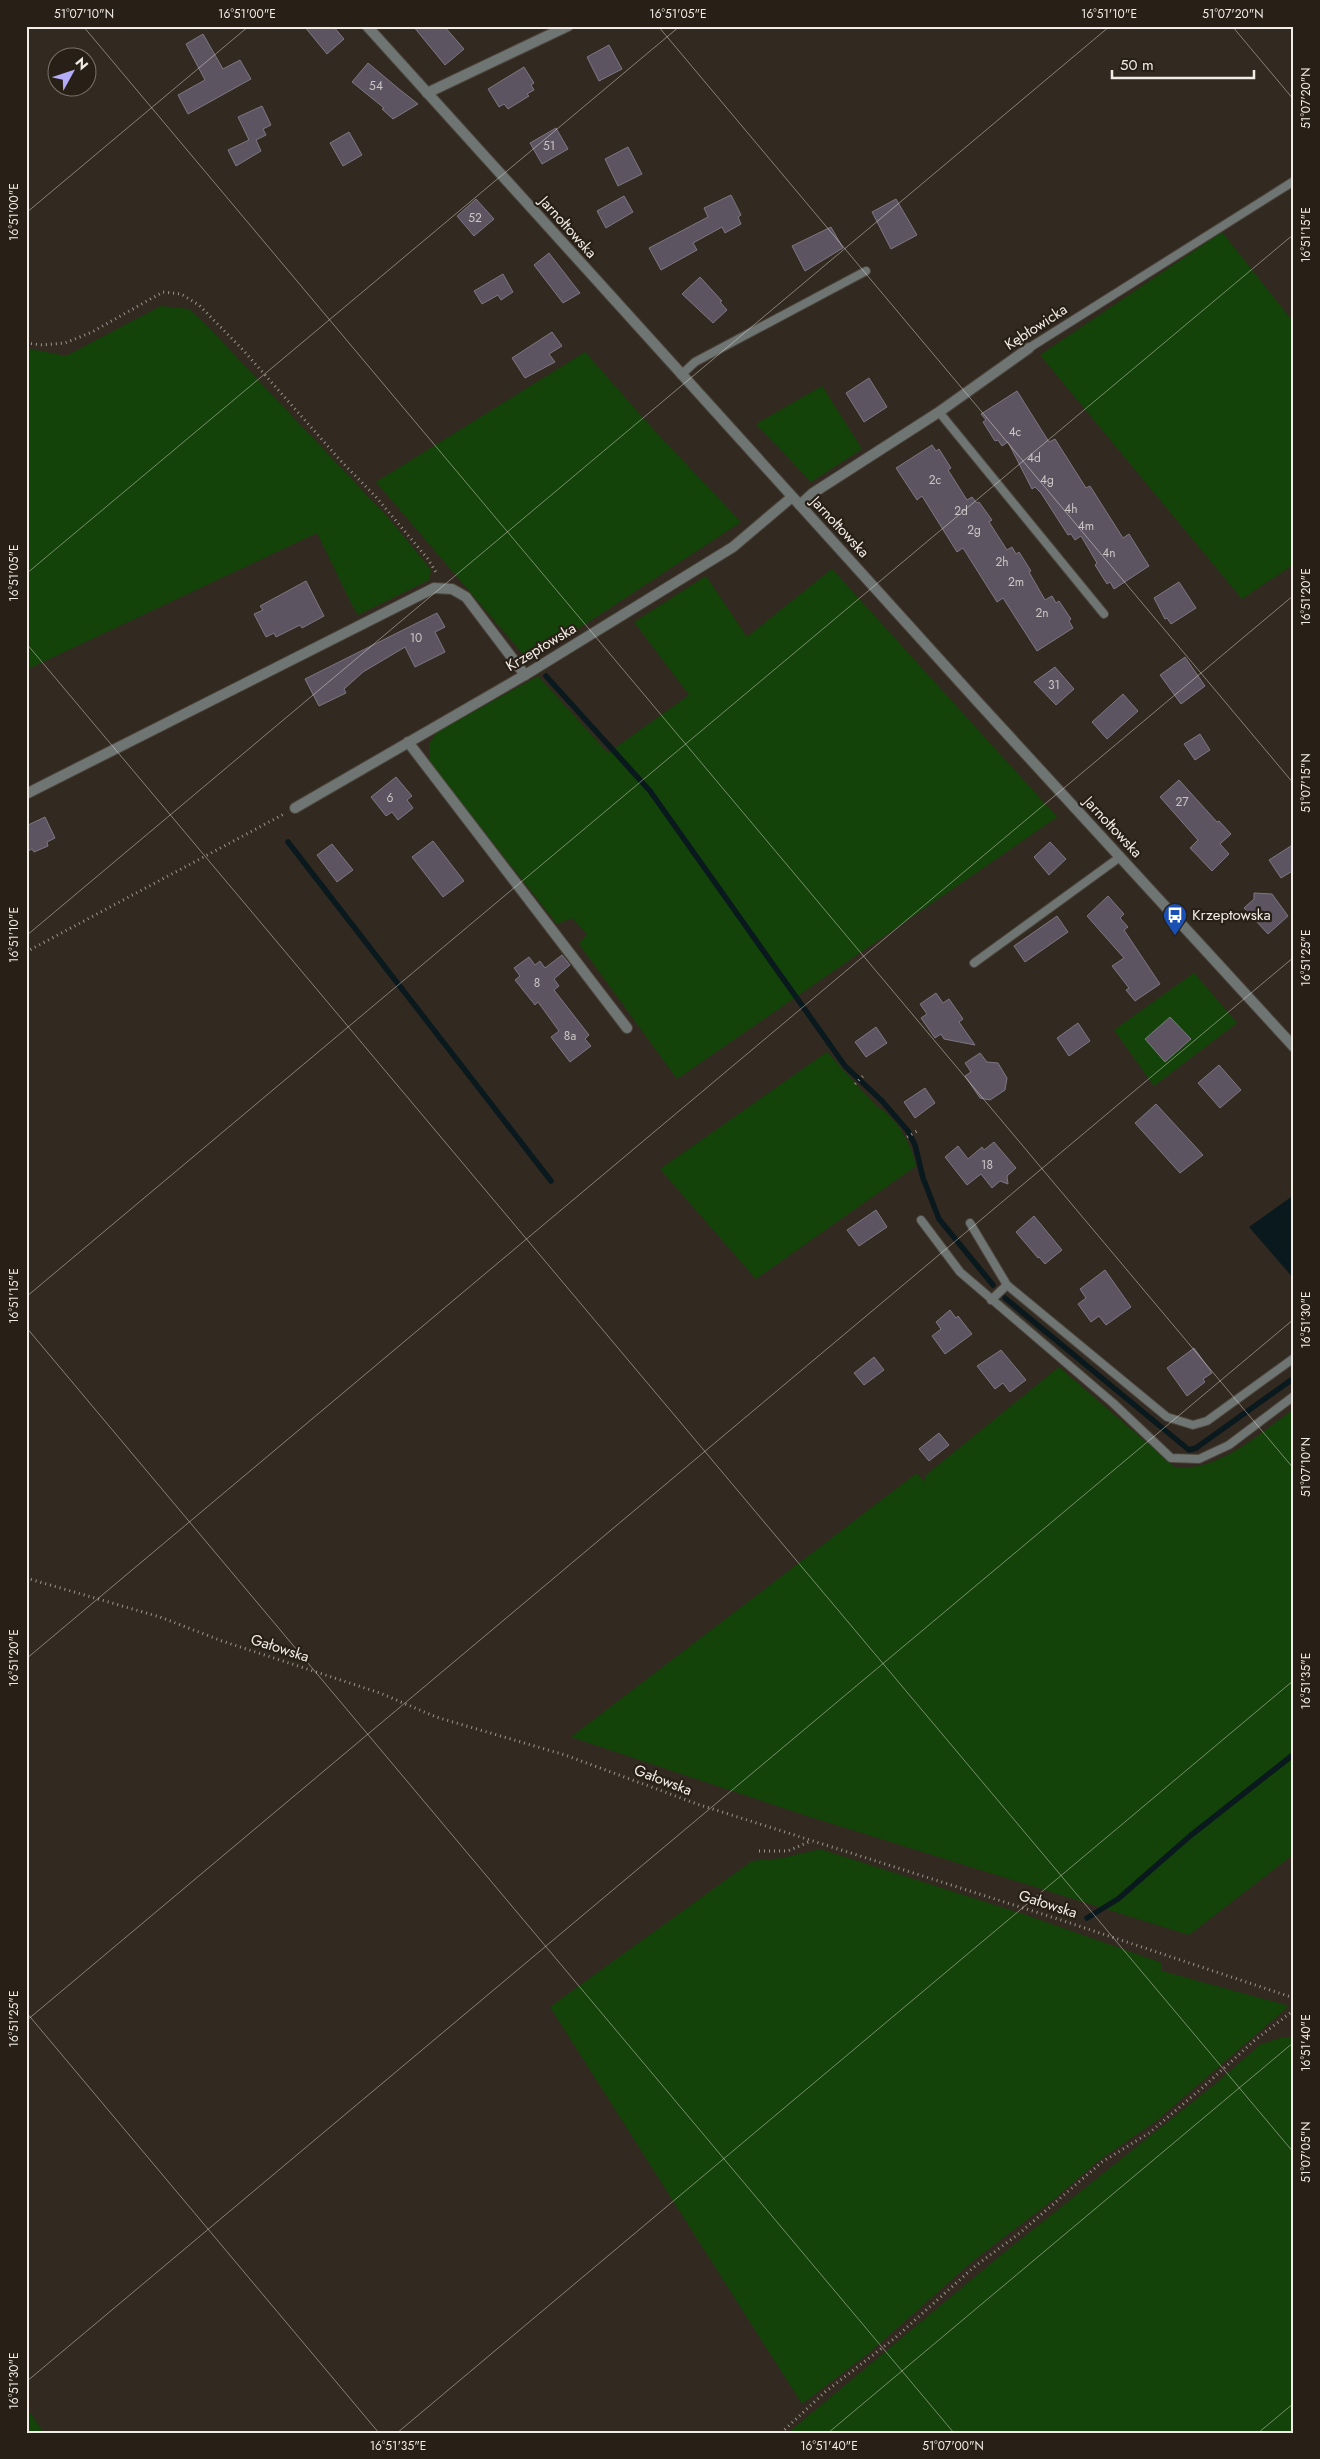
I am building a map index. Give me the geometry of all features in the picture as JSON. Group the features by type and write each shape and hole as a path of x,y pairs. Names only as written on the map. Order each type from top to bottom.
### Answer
{"street":[{"name":"Jarnołtowska","path":"367,26 800,506 1294,1046"},
{"path":"427,93 568,26"},
{"name":"Kębłowicka","path":"800,506 838,476 939,412 1029,348"},
{"name":"Krzeptowska","path":"295,808 525,675 733,547 792,497"},
{"path":"26,794 434,588 452,589 466,597 525,675"},
{"path":"408,742 627,1028"}],"lane":[{"name":"Kębłowicka","path":"1029,348 1294,181"},
{"path":"681,375 695,362 866,271"},
{"path":"939,412 1104,614"},
{"path":"974,963 1120,856"},
{"path":"921,1220 960,1272 1112,1403 1172,1458 1199,1459 1229,1445 1294,1396"},
{"path":"970,1223 1006,1285 1167,1417 1193,1425 1207,1422 1294,1358"},
{"path":"991,1300 1006,1285"}],"path":[{"path":"26,343 42,345 65,343 92,332 163,292 181,294 199,305 244,351 340,460 376,497 428,559 438,576 442,589"},
{"path":"26,952 295,808"},
{"path":"855,1084 864,1075"},
{"path":"907,1137 916,1131"},
{"name":"Gałowska","path":"26,1578 160,1617 222,1641 380,1693 436,1717 565,1755 697,1804 1099,1932 1294,1998"},
{"path":"759,1851 788,1851 812,1840"},
{"path":"781,2433 824,2392 894,2338 974,2266 1021,2232 1102,2162 1149,2132 1201,2089 1255,2040 1294,2010"}],"green space":[{"path":"1222,232 1294,323 1294,564 1242,599 1040,355"},
{"path":"161,306 189,309 210,329 391,521 431,570 429,580 358,615 317,533 26,670 26,348 66,356"},
{"path":"585,352 652,428 741,522 529,661 376,482"},
{"path":"822,386 862,449 811,482 756,424"},
{"path":"832,569 1057,817 677,1079 579,944 587,934 572,918 557,924 429,762 429,744 437,732 538,676 608,753 689,695 634,622 706,576 747,637"},
{"path":"1194,973 1237,1023 1154,1086 1114,1030"},
{"path":"827,1052 876,1106 897,1124 907,1140 916,1166 756,1279 660,1169"},
{"path":"1059,1367 1176,1468 1193,1467 1224,1457 1239,1449 1294,1409 1294,1854 1189,1935 804,1815 571,1737 917,1473 924,1482 926,1475"},
{"path":"820,1849 1023,1914 1162,1963 1162,1971 1289,2006 1156,2121 1098,2161 1053,2200 974,2260 870,2352 802,2404 550,2007 752,1861 783,1858"},
{"path":"1284,2037 1294,2038 1294,2433 788,2433 1000,2256 1214,2085 1261,2044"},
{"path":"26,2407 44,2433 26,2433"}],"shaded area":[{"path":"1294,1195 1294,1279 1249,1227"}],"building":[{"path":"304,26 333,26 344,39 327,54"},
{"path":"413,26 444,26 464,49 445,65"},
{"path":"203,34 223,69 240,60 251,79 188,114 178,95 205,80 186,44"},
{"path":"609,45 622,69 599,81 587,57"},
{"path":"368,63 418,104 393,119 382,109 384,108 352,82"},
{"path":"524,67 534,83 531,85 534,90 527,94 529,96 508,109 504,104 499,107 488,89"},
{"path":"262,106 271,125 263,129 266,135 256,140 261,151 236,166 228,150 249,140 238,117"},
{"path":"556,128 568,149 542,164 530,143"},
{"path":"349,132 362,155 343,166 330,143"},
{"path":"628,147 642,174 618,186 605,159"},
{"path":"731,195 741,215 738,217 741,224 725,233 722,227 693,243 697,250 661,270 649,248 708,217 704,208"},
{"path":"624,196 633,212 606,228 597,211"},
{"path":"476,199 494,219 474,236 457,216"},
{"path":"896,199 917,235 891,249 872,212"},
{"path":"831,227 843,248 805,271 792,246"},
{"path":"549,253 580,293 563,303 534,265"},
{"path":"503,274 513,292 501,300 498,295 482,304 474,291"},
{"path":"700,277 722,301 720,302 727,310 713,323 682,294"},
{"path":"552,332 562,346 549,354 555,362 525,378 512,358"},
{"path":"869,378 887,407 864,422 846,393"},
{"path":"1017,391 1049,442 1055,439 1086,488 1090,486 1123,538 1129,534 1149,566 1114,589 1110,582 1107,584 1095,565 1097,563 1081,536 1075,540 1071,534 1068,535 1041,493 1035,487 1032,489 1008,442 1002,446 998,440 995,441 983,422 986,420 981,414"},
{"path":"932,445 936,451 939,449 951,468 948,470 967,500 972,497 977,503 979,502 992,520 989,522 1007,550 1012,547 1016,554 1019,552 1031,571 1029,572 1045,600 1052,596 1056,603 1059,601 1071,619 1069,621 1073,628 1037,651 1003,598 997,602 963,548 957,552 922,496 917,500 896,468"},
{"path":"306,581 324,616 302,628 300,625 276,637 274,633 266,637 254,614 263,610 260,606"},
{"path":"1179,582 1196,608 1171,624 1167,618 1165,619 1154,598"},
{"path":"437,613 445,627 435,632 445,652 415,667 405,647 363,672 344,689 346,693 319,706 305,679"},
{"path":"1185,657 1205,686 1181,704 1160,675"},
{"path":"1055,667 1074,689 1056,705 1034,682"},
{"path":"1123,694 1138,711 1107,739 1092,722"},
{"path":"1200,734 1210,750 1195,760 1184,744"},
{"path":"396,777 412,796 407,800 413,808 398,820 392,812 386,816 371,797"},
{"path":"1179,780 1217,822 1219,821 1231,834 1220,844 1229,854 1212,871 1190,848 1198,840 1160,797"},
{"path":"45,817 55,838 47,842 48,846 34,852 32,849 26,852 26,826"},
{"path":"433,841 464,881 443,897 412,857"},
{"path":"1050,842 1066,859 1049,875 1034,857"},
{"path":"332,844 353,870 337,882 317,855"},
{"path":"1294,844 1294,870 1281,878 1269,860"},
{"path":"1254,893 1272,894 1288,916 1268,934 1244,908 1254,899"},
{"path":"1108,896 1124,914 1120,918 1128,927 1124,930 1160,984 1135,1001 1126,990 1129,988 1112,966 1124,958 1087,916"},
{"path":"1057,916 1068,932 1025,962 1014,946"},
{"path":"562,955 570,965 554,979 559,986 554,990 589,1035 585,1039 591,1046 570,1062 551,1037 559,1031 538,1002 535,1005 515,980 520,976 514,968 529,957 535,965 540,961 545,968"},
{"path":"936,993 943,1003 949,999 963,1019 959,1022 975,1045 944,1039 941,1034 935,1038 921,1018 927,1014 920,1004"},
{"path":"1170,1017 1191,1039 1165,1062 1145,1039"},
{"path":"1078,1023 1090,1041 1069,1056 1057,1038"},
{"path":"876,1027 887,1043 866,1057 855,1042"},
{"path":"980,1053 987,1062 998,1063 1007,1078 1005,1090 990,1100 980,1098 965,1076 971,1072 965,1063"},
{"path":"1219,1065 1241,1090 1220,1108 1198,1083"},
{"path":"925,1088 935,1103 915,1118 904,1102"},
{"path":"1156,1104 1203,1155 1180,1173 1135,1123"},
{"path":"994,1142 1016,1168 1007,1176 1008,1184 1000,1181 992,1188 981,1174 967,1185 945,1157 958,1146 968,1159 982,1147 984,1150"},
{"path":"876,1210 887,1227 859,1246 847,1230"},
{"path":"1034,1216 1062,1250 1045,1264 1016,1232"},
{"path":"1105,1270 1131,1307 1106,1325 1099,1316 1091,1322 1078,1304 1086,1298 1080,1289"},
{"path":"950,1310 956,1318 958,1316 972,1334 945,1354 932,1336 941,1329 936,1322"},
{"path":"1194,1348 1212,1373 1203,1379 1205,1382 1187,1396 1167,1368"},
{"path":"1001,1350 1026,1380 1010,1392 1003,1383 995,1389 977,1366"},
{"path":"874,1357 884,1370 864,1385 854,1373"},
{"path":"939,1433 949,1445 929,1461 919,1449"}],"waterway":[{"path":"546,676 650,791 845,1066 882,1101 908,1131 915,1145 923,1178 939,1219 993,1285"},
{"path":"288,842 551,1181"},
{"path":"1005,1298 1189,1450 1196,1448 1294,1378"},
{"path":"1087,1918 1118,1899 1190,1836 1294,1754"}],"place":[{"name":"Krzeptowska","path":"1175,936"}]}
